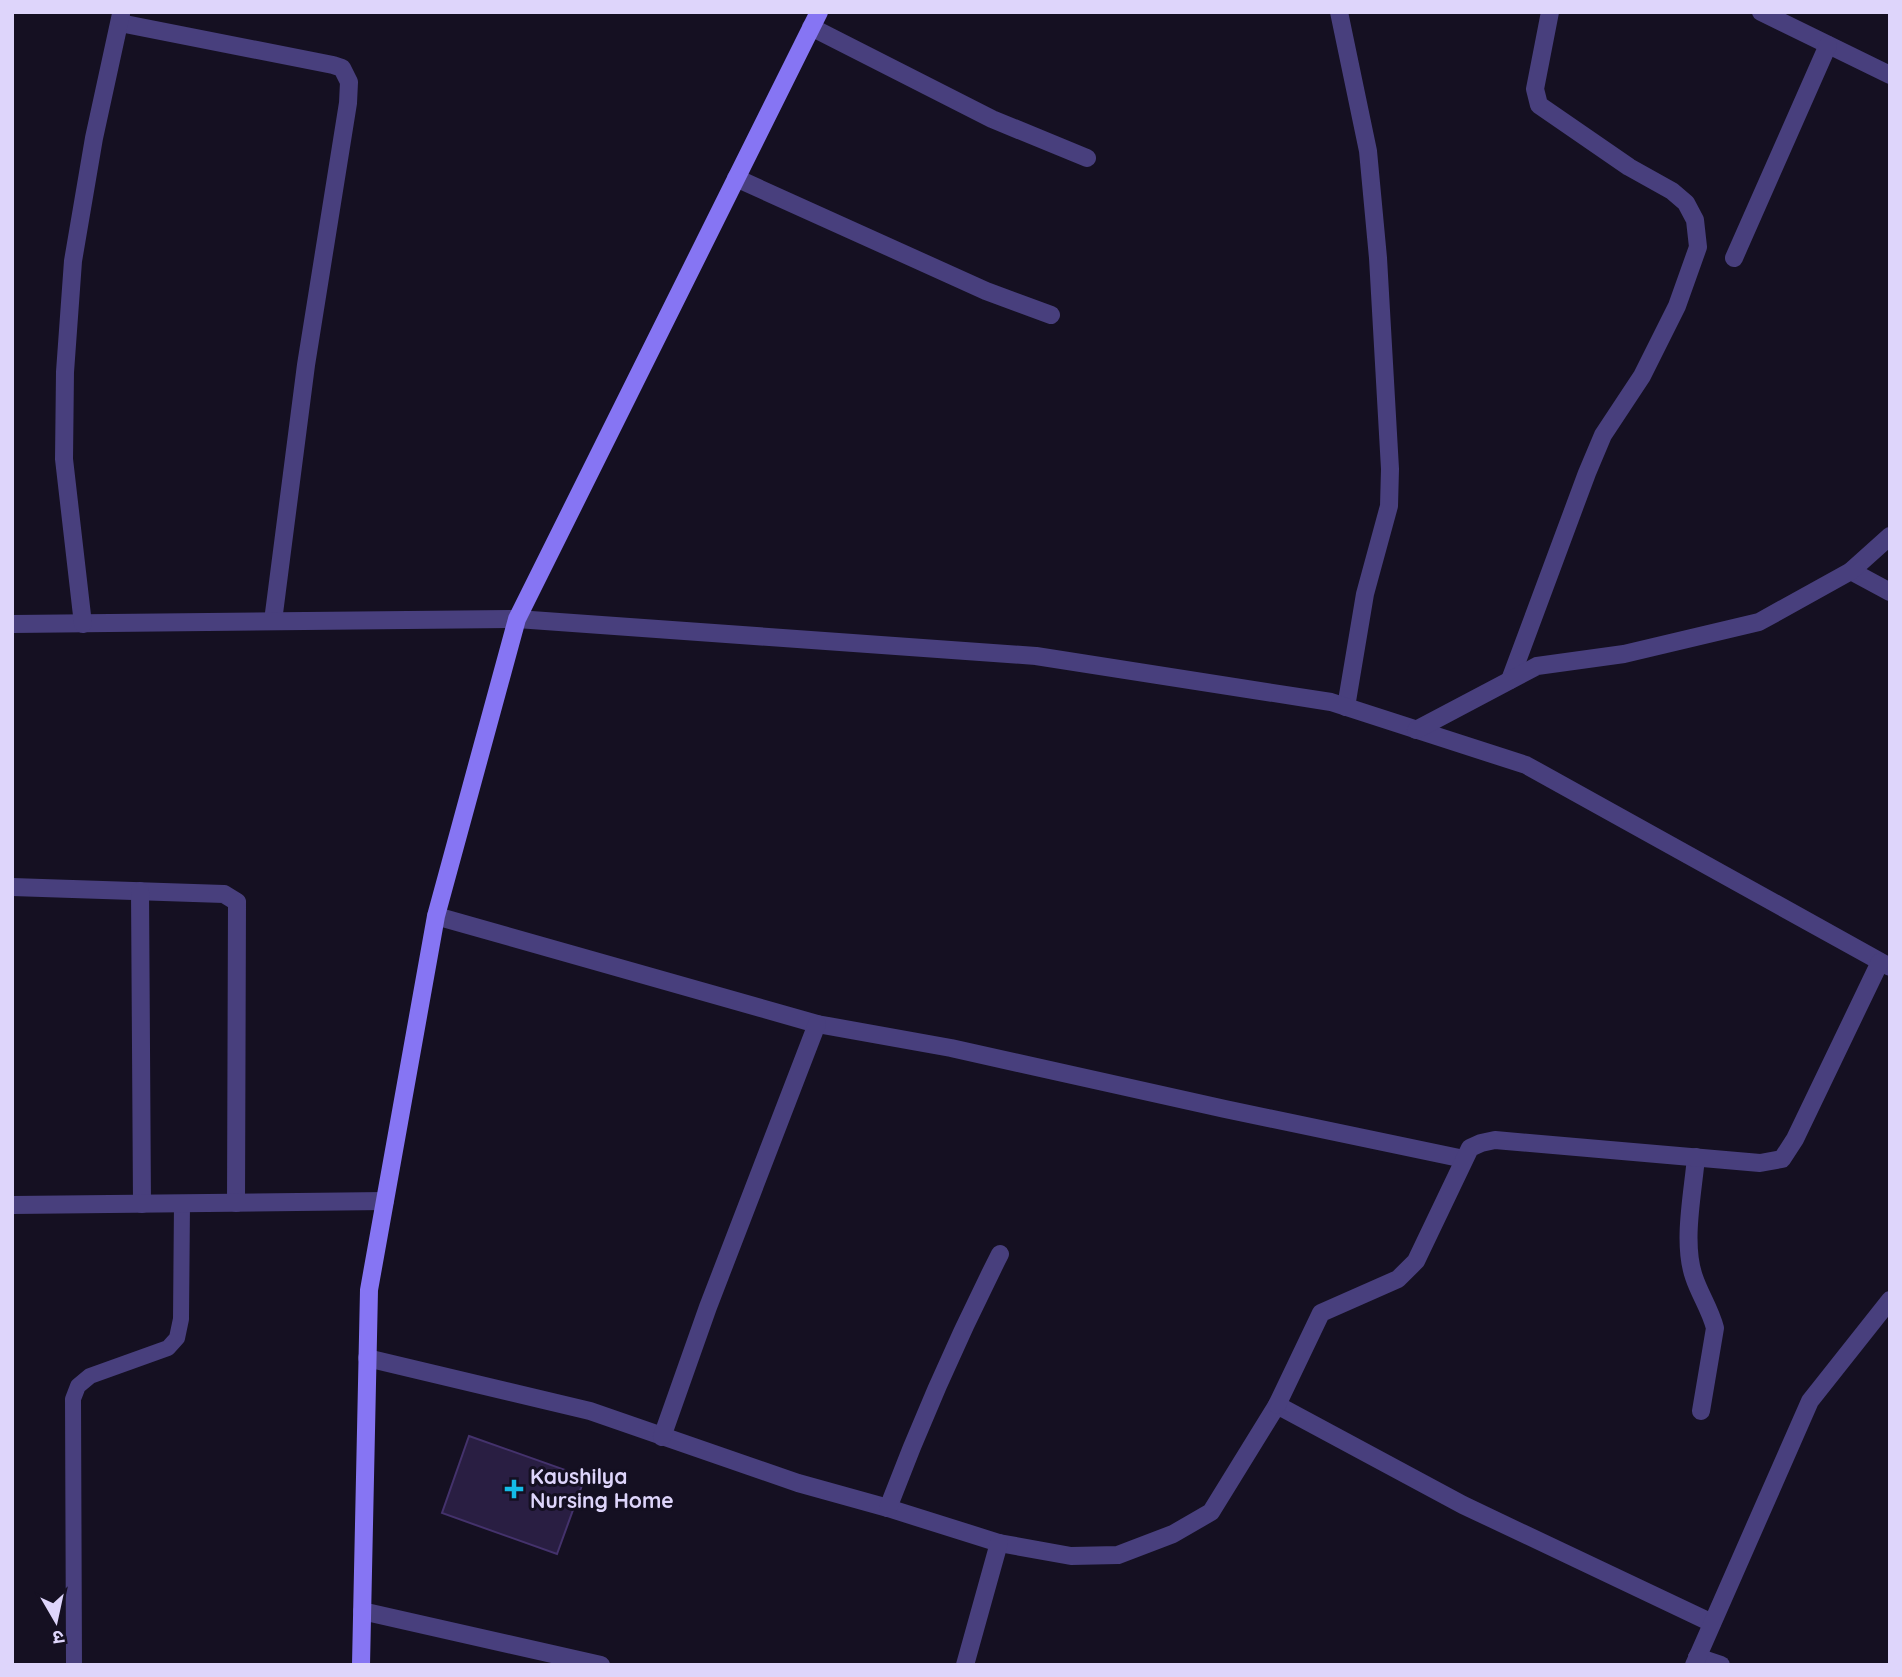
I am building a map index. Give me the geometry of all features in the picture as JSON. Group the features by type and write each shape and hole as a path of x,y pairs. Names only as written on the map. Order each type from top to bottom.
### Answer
{"main road":[{"path":"361,1665 369,1290 436,916 517,619 815,20"}],"street":[{"path":"1339,12 1368,151 1378,258 1390,469 1388,506 1365,594 1346,707"},
{"path":"1510,680 1603,435 1642,376 1677,306 1698,247 1695,220 1686,203 1672,191 1629,167 1539,105 1535,89 1550,12"},
{"path":"1761,12 1890,75"},
{"path":"83,624 64,459 65,372 73,261 94,138 120,18 333,65 342,68 349,82 348,103 306,365 273,621"},
{"path":"815,20 992,118 1087,158"},
{"path":"1734,258 1828,45"},
{"path":"736,178 986,291 1051,316"},
{"path":"1416,730 1538,666 1624,654 1759,622 1851,571 1890,536"},
{"path":"1851,571 1890,592"},
{"path":"12,624 517,619 1036,656 1331,702 1526,765 1885,965 1795,1139 1782,1159 1760,1163 1495,1140 1469,1148 1416,1261 1398,1279 1321,1313 1277,1405 1211,1512 1173,1534 1118,1555 1071,1556 999,1544 888,1508 798,1483 590,1411 367,1359"},
{"path":"12,887 224,894 237,902 236,1203"},
{"path":"140,891 142,1204"},
{"path":"436,916 817,1024 951,1048 1464,1159"},
{"path":"662,1437 717,1282 817,1024"},
{"path":"1696,1157 1689,1244 1694,1276 1712,1314 1715,1328 1700,1411"},
{"path":"12,1205 385,1201"},
{"path":"888,1508 943,1370 1000,1254"},
{"path":"1721,1665 1695,1661 1810,1401 1890,1300"},
{"path":"1277,1405 1462,1506 1712,1623"},
{"path":"965,1665 999,1544"},
{"path":"362,1611 601,1665"}],"lane":[{"path":"74,1665 73,1399 78,1386 90,1376 168,1348 177,1338 181,1320 182,1203"}],"building":[{"path":"469,1436 585,1477 557,1554 442,1513"}],"place":[{"name":"Kaushilya Nursing Home","path":"514,1489"}]}
